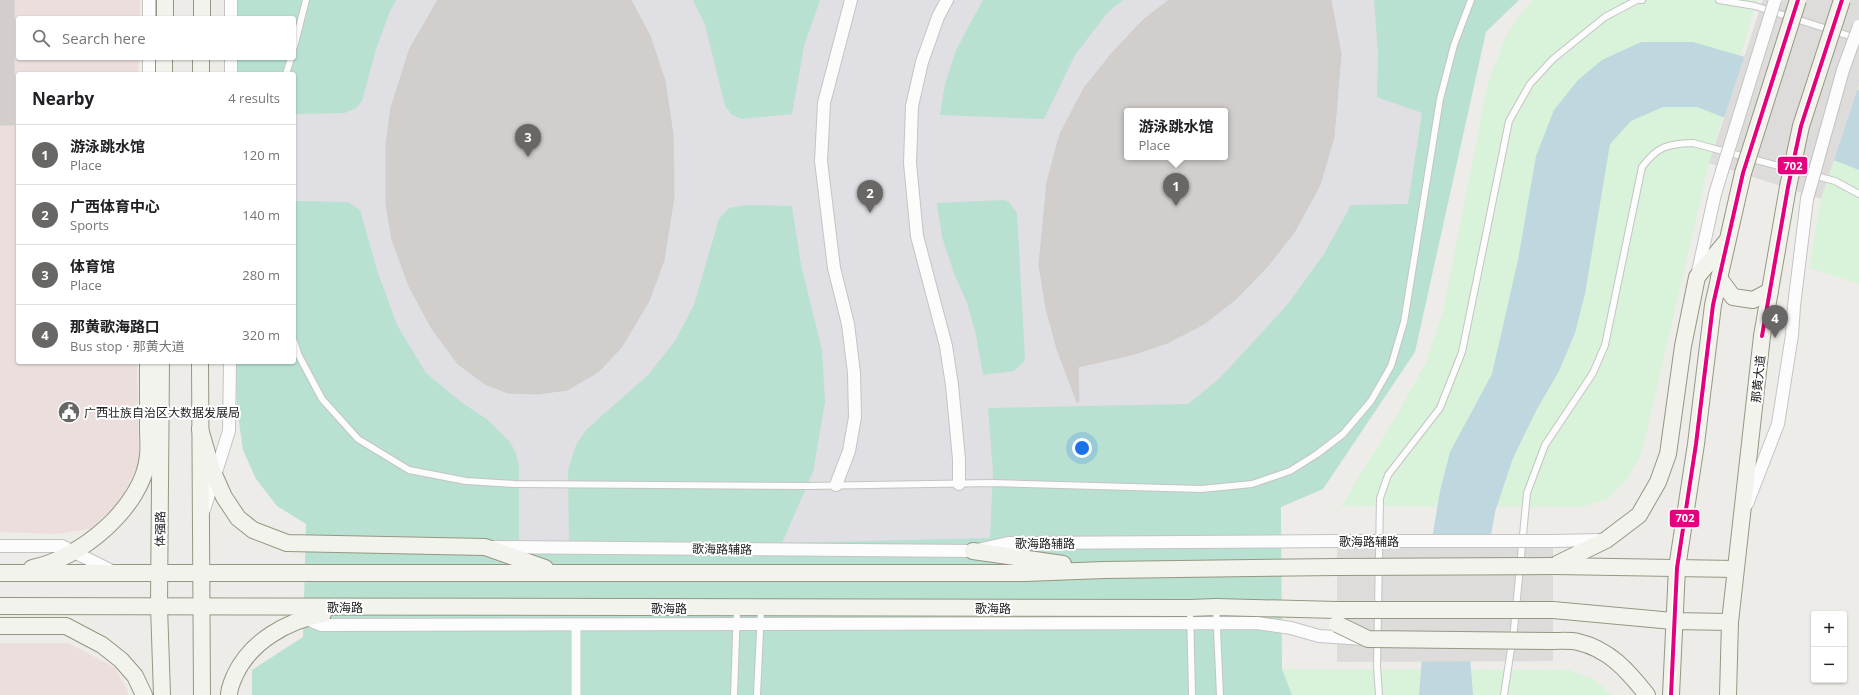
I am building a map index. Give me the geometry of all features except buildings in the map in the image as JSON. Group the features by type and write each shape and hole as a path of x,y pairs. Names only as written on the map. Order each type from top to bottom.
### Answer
{"main road":[{"path":"165,0 165,16"},
{"path":"202,0 202,16"},
{"path":"1671,695 1676,568 1696,444 1712,305 1743,173 1798,0"},
{"name":"那黄大道","path":"1728,695 1730,622 1735,568 1742,519 1762,336 1788,187 1801,126 1842,0"},
{"path":"164,60 164,72"},
{"path":"201,60 201,72"},
{"path":"1553,566 1606,540 1639,515 1658,482 1668,454 1683,346 1697,276 1727,241"},
{"path":"1719,278 1734,297 1753,300 1770,291"},
{"path":"2,573 47,565 73,552 110,523 126,506 140,486 148,457 148,364"},
{"name":"体强路","path":"161,364 159,606 162,695"},
{"path":"200,364 200,573 202,695"},
{"path":"200,429 215,476 224,497 238,518 253,530 287,543 485,547 556,572"},
{"path":"973,551 1104,570"},
{"path":"2,573 1025,573 1104,570 1337,567 1553,566 1735,568"},
{"name":"歌海路","path":"0,606 761,608 1190,616 1216,607 1310,609 1337,624 1553,610 1673,621 1730,622"},
{"path":"229,695 229,689 241,664 261,641 283,627 303,618 352,608"},
{"path":"1337,624 1368,639 1577,641 1602,650 1629,672 1647,695"},
{"path":"0,626 66,626 102,645 121,660 135,676 144,695"}],"street":[{"path":"149,0 149,16"},
{"path":"231,0 231,16"},
{"path":"836,485 849,451 855,417 854,373 848,324 834,268 821,161 824,103 851,0"},
{"path":"947,0 938,17 922,62 912,106 910,163 917,236 942,331 951,378 957,420 959,484"},
{"path":"1697,276 1715,194 1775,0"},
{"path":"1742,519 1778,424 1792,335 1807,199 1843,70 1859,26"},
{"path":"149,60 149,72"},
{"path":"231,60 231,72"},
{"path":"200,521 229,430 230,364"},
{"name":"歌海路辅路","path":"485,547 973,551 1008,543 1606,540"},
{"path":"0,546 62,546 117,573"},
{"path":"277,607 321,625 760,625 1190,616 1217,623 1337,624"},
{"path":"576,625 576,695"},
{"path":"156,695 161,676"}],"lane":[{"path":"296,39 306,0"},
{"path":"296,348 322,399 358,439 409,470 488,483 836,485 959,484 1201,489 1252,484 1290,471 1317,454 1343,434 1371,401 1391,366 1404,322 1440,99 1454,45 1471,0"},
{"path":"1379,695 1377,666 1380,498 1388,475 1440,408 1462,352 1509,121 1530,84 1553,59 1604,17 1637,0 1642,0"},
{"path":"1719,0 1755,6 1859,39"},
{"path":"287,72 290,60"},
{"path":"1504,695 1514,629 1527,493 1545,445 1593,373 1605,345 1642,167 1652,154 1672,144 1693,143 1835,182 1859,194"},
{"path":"1216,607 1220,695"},
{"path":"734,695 736,608"},
{"path":"757,695 761,608"},
{"path":"1190,616 1192,695"}],"shaded area":[{"name":"广西壮族自治区大数据发展局","path":"0,0 140,0 140,16 16,16 16,60 139,60 138,72 16,72 16,364 137,364 139,462 120,502 90,529 55,534 0,532"},
{"path":"396,0 438,0 410,48 391,108 386,144 386,204 409,286 432,329 458,364 485,384 508,393 537,394 567,390 598,372 621,348 649,301 664,260 674,197 673,135 665,81 650,36 631,0 693,0 705,25 725,106 732,115 742,119 792,114 804,46 820,0 983,0 956,50 945,84 940,115 1044,119 1075,55 1108,12 1123,0 1169,0 1143,20 1112,53 1084,88 1060,134 1047,182 1039,265 1046,308 1057,349 1078,404 1078,367 1135,354 1167,343 1204,324 1236,299 1268,266 1295,231 1320,185 1334,137 1341,54 1331,0 1374,0 1378,52 1377,97 1422,113 1408,204 1351,205 1324,254 1288,304 1219,379 1188,404 988,408 993,472 990,538 782,543 813,472 825,402 822,350 801,265 792,206 747,205 729,208 719,219 694,305 675,341 648,375 587,429 576,445 568,470 569,543 519,542 519,467 516,453 510,442 488,420 461,402 426,373 397,325 377,270 360,210 348,202 296,201 296,114 345,113 356,108 362,101 376,49 390,11","holes":["1004,200 1009,202 1017,213 1025,360 1014,371 983,375 976,335 967,303 954,273 942,237 937,203"]},
{"path":"0,643 68,643 114,667 128,691 128,695 0,695"}],"green space":[{"path":"234,0 1519,0 1486,32 1415,352 1323,489 1281,507 1282,669 1292,695 252,695 252,670 303,637 306,524 277,506 256,479 243,450 237,409 236,364 296,364 296,72 232,72 233,60 296,60 296,16 234,16"},
{"path":"1533,0 1757,0 1709,163 1642,452 1628,478 1607,500 1580,507 1341,506 1397,415 1425,364 1443,312 1488,82 1506,36 1524,10"},
{"path":"1859,85 1859,284 1809,268 1821,199"},
{"path":"1282,669 1568,670 1594,679 1611,695 1292,695"}],"water":[{"path":"1641,42 1693,42 1859,90 1859,170 1697,107 1663,107 1631,121 1610,144 1585,294 1575,333 1559,371 1537,409 1513,458 1495,512 1470,657 1473,695 1419,695 1431,545 1440,491 1450,452 1492,374 1518,260 1536,156 1554,110 1578,80 1602,60"}],"pier":[{"path":"1763,0 1859,0 1859,85 1821,199 1709,163"},
{"path":"1553,534 1553,661 1337,662 1337,535"}],"transit line":[{"name":"702","path":"1671,695 1677,568 1696,444 1713,305 1743,173 1798,0"},
{"name":"702","path":"1762,336 1788,187 1801,126 1842,0"}],"place":[{"name":"体育馆","path":"528,157"},
{"name":"游泳跳水馆","path":"1176,206"},
{"name":"广西体育中心","path":"870,213"},
{"name":"那黄歌海路口","path":"1775,338"},
{"name":"广西壮族自治区大数据发展局","path":"69,412"}]}
